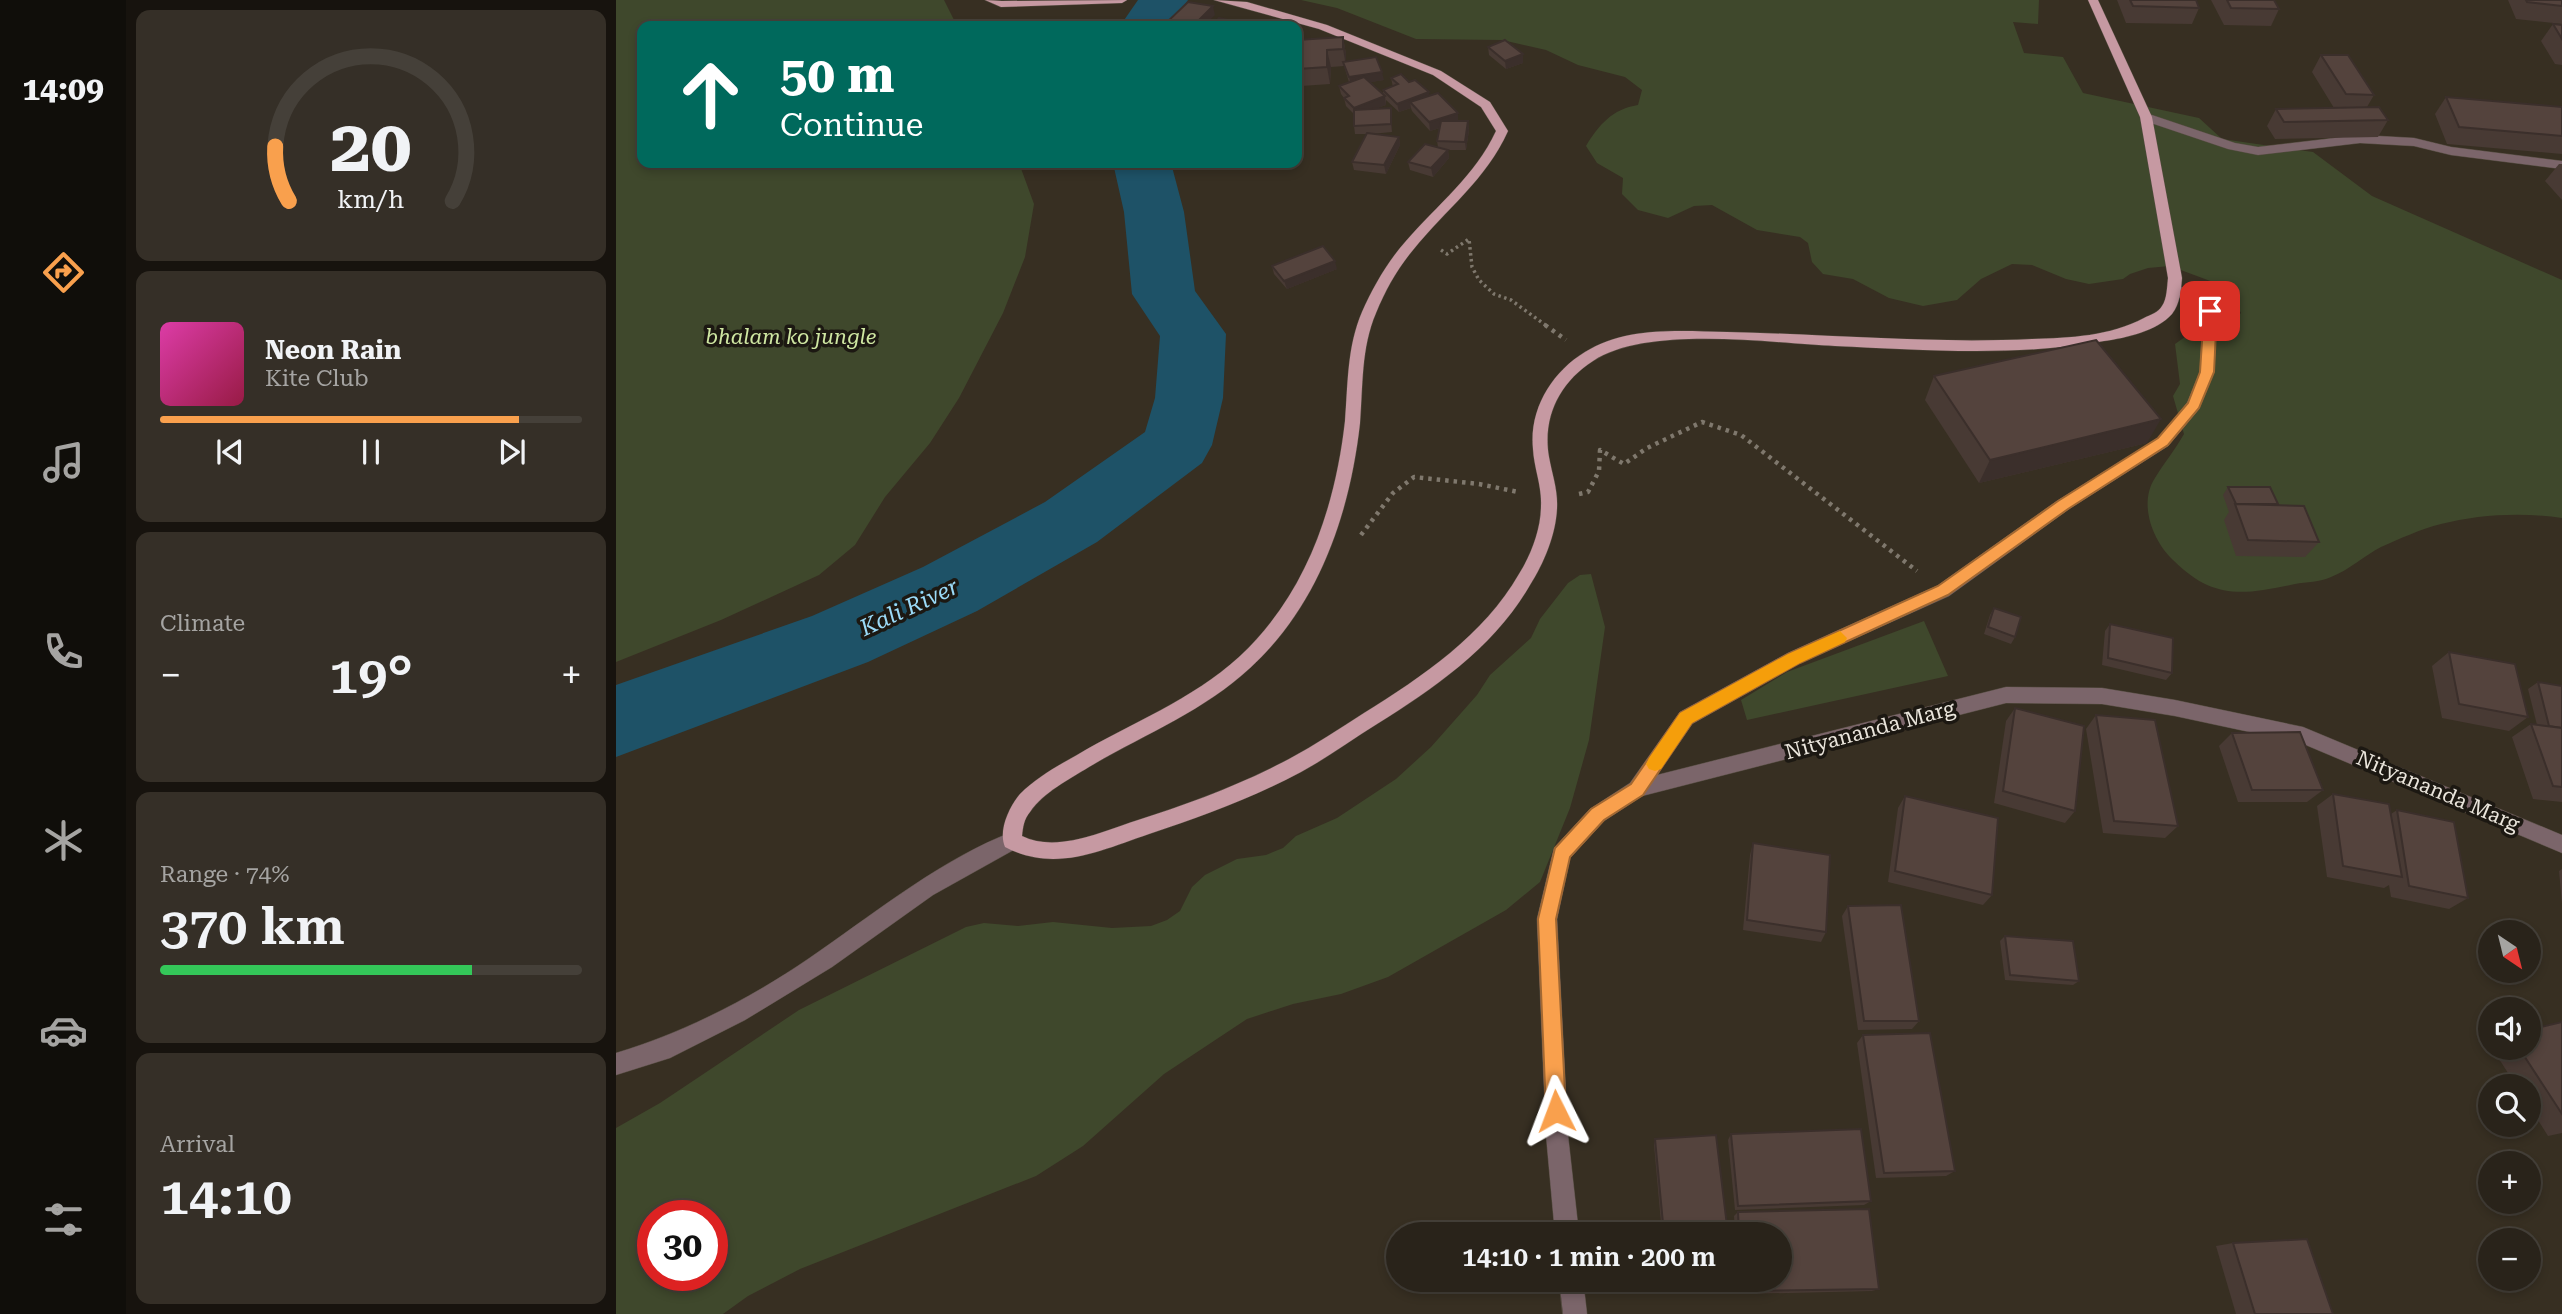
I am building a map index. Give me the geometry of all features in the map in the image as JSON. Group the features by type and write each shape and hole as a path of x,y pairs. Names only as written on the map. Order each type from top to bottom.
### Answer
{"main road":[{"path":"996,2 1122,0"},
{"path":"1219,0 1313,24 1380,48 1437,73 1486,105 1502,131 1496,147 1455,198 1411,243 1365,323 1357,360 1352,425 1331,529 1317,565 1284,619 1245,662 1203,694 1054,780 1031,798 1017,816 1012,841 1027,851 1059,850 1104,840 1179,816 1248,788 1296,764 1407,696 1474,643 1508,607 1528,574 1540,545 1549,513 1549,492 1540,445 1541,424 1548,401 1562,379 1600,349 1617,343 1676,334 1838,343 2007,345 2090,340 2145,326 2166,312 2174,293 2175,278 2146,117 2093,0"}],"street":[{"path":"2146,117 2232,146 2258,151 2360,139 2414,142 2451,151 2562,165"},
{"path":"1637,789 1686,718 1794,658 1943,591 2063,505 2163,442 2194,405 2207,372 2210,311 2204,302 2188,291 2174,293"},
{"name":"Nityananda Marg","path":"1566,1222 1557,1135 1547,919 1562,853 1597,815 1637,789 2006,695 2102,696 2175,708 2303,735 2562,844"},
{"path":"616,1065 662,1050 738,1013 825,960 926,888 1012,841"},
{"path":"1572,1292 1575,1314"}],"path":[{"path":"1420,234 1447,254 1469,239 1472,267 1479,280 1494,294 1511,300 1589,357"},
{"path":"1317,565 1360,536 1393,493 1414,477 1479,484 1515,492 1573,495 1588,492 1599,471 1600,450 1624,464 1647,448 1702,422 1741,435 1943,591"}],"green space":[{"name":"bhalam ko jungle","path":"616,0 944,0 954,21 637,21 637,168 1021,168 1034,204 1025,257 1003,313 959,398 930,443 885,497 855,545 819,575 721,620 616,662"},
{"path":"1301,0 2039,0 2038,24 2013,22 2024,53 2063,57 2083,93 2199,118 2222,139 2313,152 2372,196 2562,280 2562,518 2501,515 2470,518 2410,534 2381,547 2344,571 2322,580 2260,591 2215,588 2188,573 2166,552 2154,533 2148,510 2150,488 2184,434 2173,396 2180,384 2175,344 2199,327 2228,326 2241,313 2230,293 2213,282 2170,266 2148,268 2123,279 2089,284 2066,279 2032,265 2012,264 1981,279 1957,300 1923,306 1889,298 1853,279 1823,274 1812,262 1808,243 1800,237 1757,230 1712,205 1694,206 1668,218 1638,210 1622,194 1623,178 1597,163 1586,146 1607,119 1621,110 1638,105 1642,90 1625,77 1578,65 1546,50 1502,40 1416,39 1337,8"},
{"path":"1591,574 1605,627 1589,740 1570,808 1540,882 1506,910 1388,977 1341,994 1293,1004 1247,1019 1164,1074 1083,1146 1036,1176 800,1269 748,1296 723,1314 616,1314 616,1128 660,1103 799,1010 966,927 984,923 1018,926 1053,922 1112,928 1151,926 1167,920 1180,911 1192,887 1205,875 1237,859 1266,855 1283,848 1296,836 1337,818 1396,779 1431,747 1477,695 1490,675 1531,638 1540,619 1568,583 1580,575"},
{"path":"1924,621 1948,676 1747,720 1741,700 1787,672"}],"building":[{"path":"2130,0 2196,0 2199,8 2133,6"},
{"path":"2227,0 2274,0 2279,9 2231,8"},
{"path":"2526,0 2562,0 2562,6 2527,2"},
{"path":"1188,2 1213,6 1198,21 1168,21"},
{"path":"2553,24 2562,25 2562,39"},
{"path":"1343,37 1343,49 1327,50 1327,67 1302,69 1302,40"},
{"path":"1505,40 1523,54 1505,61 1488,47"},
{"path":"2321,55 2348,55 2374,95 2346,94"},
{"path":"1376,57 1382,72 1349,77 1343,62"},
{"path":"1401,74 1409,82 1415,80 1429,92 1397,104 1383,90 1398,84 1391,78"},
{"path":"1364,77 1385,96 1354,108 1344,98 1349,96 1339,86"},
{"path":"1438,93 1458,113 1429,122 1410,102"},
{"path":"2446,97 2562,107 2562,136 2459,127"},
{"path":"2379,107 2388,120 2284,122 2276,109"},
{"path":"1391,108 1391,124 1354,126 1354,110"},
{"path":"1441,121 1468,121 1465,142 1437,141"},
{"path":"1367,133 1399,137 1384,165 1352,162"},
{"path":"1425,144 1448,150 1431,168 1408,162"},
{"path":"1323,246 1335,261 1284,281 1272,266"},
{"path":"2096,340 2161,419 1990,460 1934,376"},
{"path":"2228,487 2270,487 2278,504 2236,504"},
{"path":"2235,504 2304,506 2319,542 2248,540"},
{"path":"1994,608 2021,617 2015,637 1988,627"},
{"path":"2110,624 2173,638 2172,673 2108,658"},
{"path":"2449,652 2515,664 2528,717 2459,704"},
{"path":"2538,682 2562,686 2562,728 2549,726"},
{"path":"2015,708 2084,726 2075,811 2003,791"},
{"path":"2096,715 2155,720 2178,826 2114,821"},
{"path":"2531,724 2562,728 2562,787 2553,786"},
{"path":"2300,732 2323,790 2252,790 2232,733"},
{"path":"2333,794 2389,804 2402,877 2343,866"},
{"path":"1905,796 1998,818 1992,895 1895,871"},
{"path":"2397,810 2454,822 2468,898 2409,886"},
{"path":"1753,843 1830,855 1826,932 1747,920"},
{"path":"1901,905 1919,1021 1864,1021 1848,906"},
{"path":"2005,936 2073,941 2079,981 2010,975"},
{"path":"2562,1022 2562,1114 2541,1082 2541,1074 2536,1074 2527,1060 2541,1060 2541,1027"},
{"path":"1930,1033 1955,1171 1884,1173 1863,1035"},
{"path":"1861,1129 1871,1201 1738,1206 1731,1134"},
{"path":"1716,1135 1727,1222 1663,1222 1655,1139"},
{"path":"1869,1209 1879,1289 1792,1290 1792,1222 1738,1222 1738,1212"},
{"path":"2307,1239 2333,1314 2255,1314 2233,1243"}],"waterway":[{"name":"Kali River","path":"1148,21 1163,0"},
{"name":"Kali River","path":"616,721 840,639 950,589 1071,522 1177,445 1189,398 1193,334 1164,294 1154,212 1143,168"}],"slow traffic":[{"path":"1655,764 1686,718 1794,658 1840,638"}],"route":[{"path":"1556,1111 1547,919 1562,853 1597,815 1637,789 1686,718 1794,658 1943,591 2063,505 2163,442 2194,405 2207,372 2210,311"}]}
